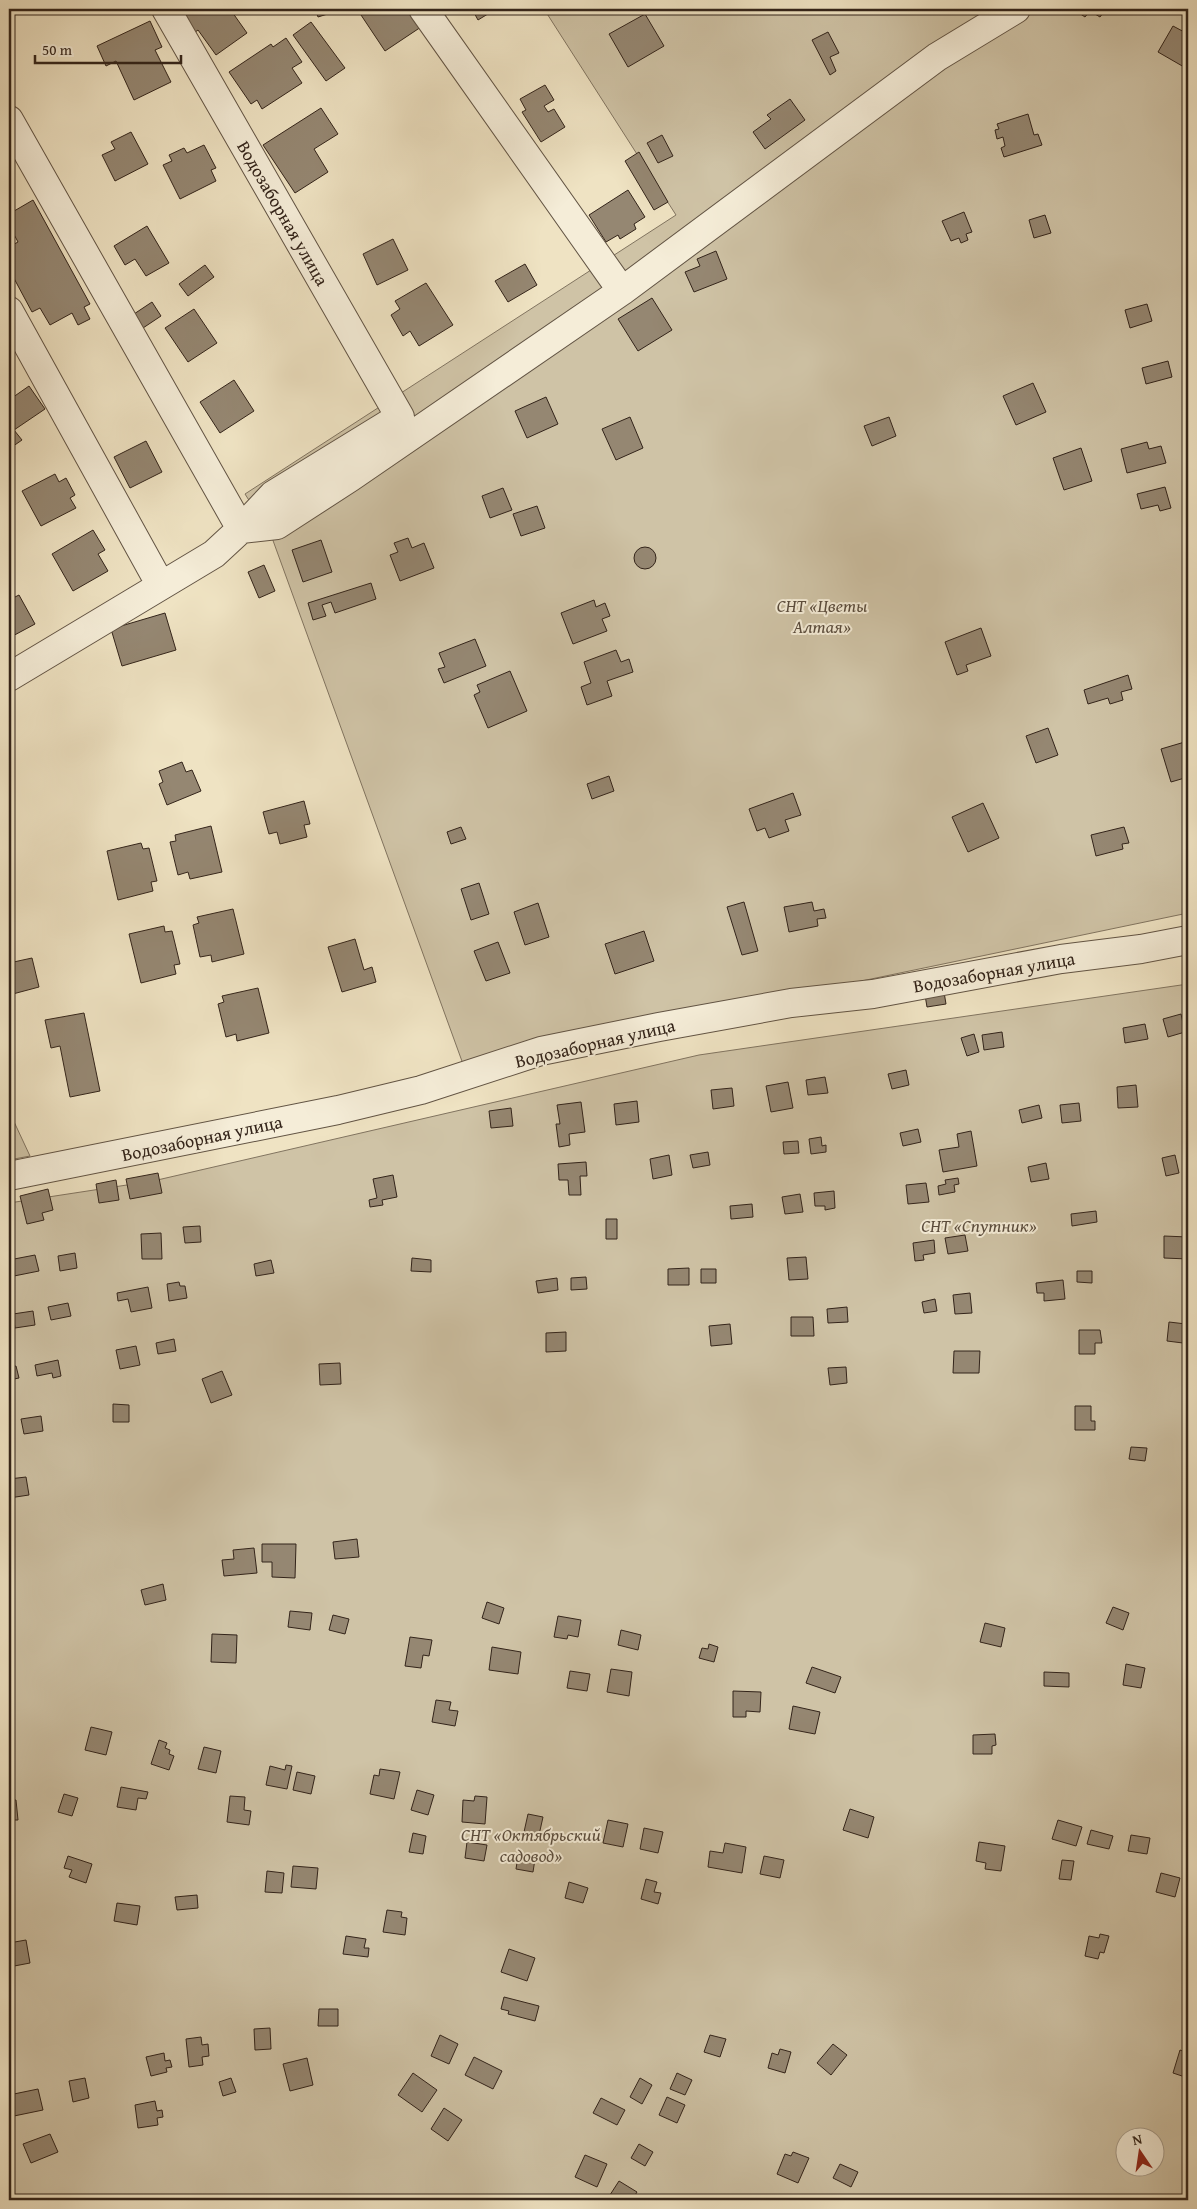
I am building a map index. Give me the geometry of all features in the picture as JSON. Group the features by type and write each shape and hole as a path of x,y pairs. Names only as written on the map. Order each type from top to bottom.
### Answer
{"street":[{"name":"Водозаборная улица","path":"166,9 400,418 273,494 241,529"},
{"path":"423,9 622,291"},
{"path":"9,677 160,584 214,554 241,529 278,525 622,291 937,57 1016,9"},
{"path":"9,120 241,529"},
{"path":"9,311 160,584"},
{"name":"Водозаборная улица","path":"9,1176 338,1110 421,1090 541,1051 659,1027 791,1003 873,994 1061,959 1141,949 1188,940"}],"green space":[{"name":"СНТ «Цветы Алтая»","path":"544,9 1188,9 1188,913 463,1064 271,535 245,494 676,215"},
{"path":"1188,984 1188,2200 9,2200 9,1203 153,1181 699,1055"},
{"path":"9,1111 30,1156 9,1160"}],"building":[{"path":"195,9 230,9 247,33 216,55 198,30 190,36 179,20"},
{"path":"315,9 333,9 334,12 318,17"},
{"path":"357,9 406,9 407,11 411,9 427,23 385,51"},
{"path":"472,9 496,9 478,20"},
{"path":"1082,9 1106,9 1100,17 1090,11 1085,17 1079,13"},
{"path":"645,14 664,46 628,67 609,34"},
{"path":"150,21 162,47 155,50 171,82 134,100 116,61 106,66 97,46"},
{"path":"311,22 345,68 326,81 293,35"},
{"path":"1173,26 1188,34 1188,60 1184,67 1158,52"},
{"path":"828,32 839,53 830,57 836,71 830,75 812,40"},
{"path":"286,38 302,62 292,68 302,83 262,109 257,100 251,104 229,72 271,44 273,47"},
{"path":"545,85 554,100 544,106 548,112 554,109 565,127 541,142 522,112 526,110 520,99"},
{"path":"790,99 805,120 765,149 753,132 771,119 767,115"},
{"path":"321,108 338,134 314,149 328,172 295,193 263,145"},
{"path":"1028,114 1034,135 1038,134 1042,145 1004,157 1001,148 1005,146 1003,137 997,139 995,130 999,129 997,124"},
{"path":"131,132 148,164 115,181 102,155 115,149 111,142"},
{"path":"662,135 673,156 658,163 647,143"},
{"path":"204,145 216,168 211,170 216,181 180,199 163,165 172,161 169,155 184,148 187,153"},
{"path":"639,152 668,202 654,210 625,161"},
{"path":"628,190 645,217 634,224 636,229 620,239 618,235 606,242 589,215"},
{"path":"33,200 90,304 84,307 90,319 78,325 72,313 50,325 40,308 32,312 9,269 9,247 18,242 9,225 9,214"},
{"path":"964,212 972,232 966,234 968,240 961,243 959,238 951,241 942,221"},
{"path":"1045,215 1051,233 1034,238 1029,220"},
{"path":"147,226 169,263 146,276 135,259 125,265 114,246"},
{"path":"393,239 408,270 377,285 363,254"},
{"path":"716,251 727,279 694,292 685,272 700,266 697,259"},
{"path":"525,264 537,285 508,302 495,281"},
{"path":"205,265 214,277 188,296 179,284"},
{"path":"426,283 453,325 419,346 410,331 403,336 391,315 400,309 395,301"},
{"path":"652,298 672,330 638,351 618,319"},
{"path":"152,302 161,316 140,330 131,316"},
{"path":"1147,304 1152,321 1130,328 1125,310"},
{"path":"194,309 217,343 188,362 165,328"},
{"path":"1168,361 1172,377 1146,384 1142,368"},
{"path":"234,380 254,411 220,433 200,402"},
{"path":"1033,383 1046,412 1016,425 1003,396"},
{"path":"29,386 45,409 14,430 22,440 9,449 9,400"},
{"path":"546,397 558,424 527,438 515,411"},
{"path":"630,417 643,448 616,460 602,429"},
{"path":"889,417 896,436 872,446 864,426"},
{"path":"146,441 162,472 130,488 114,457"},
{"path":"1147,442 1149,449 1161,446 1166,463 1127,473 1121,449"},
{"path":"1081,448 1092,481 1064,490 1053,458"},
{"path":"55,474 59,482 66,478 75,495 70,498 76,508 41,526 22,491"},
{"path":"1165,487 1171,508 1160,511 1158,505 1141,509 1137,494"},
{"path":"503,488 512,510 490,518 482,496"},
{"path":"537,506 545,528 521,536 513,514"},
{"path":"93,530 105,550 98,554 108,571 73,591 52,554"},
{"path":"408,538 412,548 424,543 434,568 400,581 390,555 398,552 394,543"},
{"path":"321,540 332,572 303,582 292,550"},
{"path":"641,547 649,547 656,554 656,562 649,569 641,569 634,562 634,554"},
{"path":"264,565 275,591 259,598 248,572"},
{"path":"371,583 376,599 335,613 331,602 322,605 326,616 313,620 308,603"},
{"path":"19,595 35,624 9,638 9,600"},
{"path":"594,600 596,607 605,603 610,616 602,619 607,631 573,644 561,613"},
{"path":"165,613 176,650 122,666 111,629"},
{"path":"981,628 991,656 966,665 968,671 957,675 945,642"},
{"path":"475,639 486,666 444,683 438,669 445,667 439,653"},
{"path":"616,650 621,662 629,659 633,672 607,681 612,696 587,705 581,687 591,683 584,662"},
{"path":"510,671 527,711 488,728 474,695 480,692 477,685"},
{"path":"1128,675 1132,689 1121,692 1123,700 1110,704 1108,698 1088,704 1084,690"},
{"path":"1048,728 1058,755 1036,763 1026,736"},
{"path":"1188,741 1188,777 1171,782 1161,749"},
{"path":"182,762 186,772 192,770 201,791 167,805 159,784 163,782 159,771"},
{"path":"609,776 614,791 592,799 587,784"},
{"path":"793,793 801,815 785,820 789,831 769,838 765,828 757,831 749,809"},
{"path":"304,801 310,824 304,825 307,837 280,844 277,832 269,834 263,812"},
{"path":"983,803 999,838 968,852 952,817"},
{"path":"211,826 222,872 190,879 188,872 178,875 170,842 176,841 175,835"},
{"path":"461,827 466,839 451,844 447,832"},
{"path":"1124,827 1129,843 1122,844 1123,849 1096,856 1091,835"},
{"path":"141,843 143,849 149,848 157,881 151,882 153,891 118,900 107,851"},
{"path":"479,883 489,914 471,920 461,889"},
{"path":"744,902 758,951 742,955 727,907"},
{"path":"812,902 814,911 824,909 826,918 817,919 818,926 789,932 784,907"},
{"path":"538,903 549,937 525,945 514,912"},
{"path":"233,909 244,954 212,962 211,955 200,957 193,925 199,923 197,917"},
{"path":"164,926 165,932 172,931 180,964 174,965 176,974 141,983 129,934"},
{"path":"644,931 654,961 615,974 605,944"},
{"path":"355,939 364,970 372,967 376,982 342,992 328,947"},
{"path":"498,942 510,973 486,981 474,951"},
{"path":"32,958 39,987 9,995 9,963"},
{"path":"258,988 269,1033 237,1041 236,1034 226,1037 218,1004 224,1002 222,996"},
{"path":"944,992 946,1004 927,1007 925,995"},
{"path":"84,1013 100,1091 70,1097 60,1046 51,1048 45,1020"},
{"path":"1181,1014 1185,1032 1168,1037 1163,1019"},
{"path":"1145,1024 1148,1039 1125,1043 1123,1028"},
{"path":"1002,1032 1004,1047 984,1050 982,1035"},
{"path":"974,1034 979,1052 967,1056 961,1038"},
{"path":"906,1070 909,1085 892,1089 888,1074"},
{"path":"825,1077 828,1093 808,1095 806,1080"},
{"path":"788,1082 793,1108 771,1112 766,1086"},
{"path":"1136,1085 1138,1107 1118,1108 1117,1087"},
{"path":"732,1088 734,1106 713,1109 711,1090"},
{"path":"637,1101 639,1122 616,1125 614,1104"},
{"path":"581,1102 585,1132 569,1134 570,1145 559,1147 556,1124 560,1124 557,1105"},
{"path":"1079,1103 1081,1121 1062,1123 1060,1105"},
{"path":"1039,1105 1042,1118 1022,1123 1019,1110"},
{"path":"511,1108 513,1126 491,1128 489,1111"},
{"path":"918,1129 921,1142 903,1146 900,1133"},
{"path":"971,1131 977,1166 943,1172 939,1150 959,1147 957,1134"},
{"path":"821,1137 822,1146 826,1145 826,1152 811,1154 809,1139"},
{"path":"798,1141 799,1153 784,1154 783,1142"},
{"path":"708,1152 710,1165 693,1168 690,1155"},
{"path":"669,1155 672,1175 653,1179 650,1159"},
{"path":"1175,1155 1179,1173 1166,1176 1162,1158"},
{"path":"586,1162 587,1176 580,1176 581,1195 569,1195 568,1180 559,1180 558,1164"},
{"path":"1046,1163 1049,1179 1031,1182 1028,1167"},
{"path":"158,1173 162,1193 130,1199 126,1179"},
{"path":"393,1175 397,1197 382,1200 383,1205 370,1207 369,1200 377,1198 373,1179"},
{"path":"958,1178 959,1184 954,1185 955,1192 939,1195 938,1186 946,1184 945,1180"},
{"path":"116,1180 119,1200 99,1203 96,1184"},
{"path":"926,1183 929,1202 908,1204 906,1185"},
{"path":"48,1189 53,1210 42,1213 44,1220 27,1224 20,1196"},
{"path":"834,1191 835,1208 825,1210 825,1206 815,1206 814,1193"},
{"path":"800,1194 803,1212 785,1214 782,1197"},
{"path":"752,1204 753,1217 731,1219 730,1206"},
{"path":"1096,1211 1097,1222 1072,1226 1071,1214"},
{"path":"606,1219 617,1219 617,1239 606,1239"},
{"path":"200,1226 201,1242 185,1243 183,1227"},
{"path":"161,1233 162,1259 142,1259 141,1234"},
{"path":"965,1235 968,1251 948,1254 945,1238"},
{"path":"1164,1236 1188,1237 1188,1259 1164,1258"},
{"path":"934,1240 935,1253 923,1255 924,1260 915,1261 913,1243"},
{"path":"75,1253 77,1268 60,1271 58,1256"},
{"path":"35,1255 39,1271 9,1277 9,1260"},
{"path":"806,1257 808,1279 789,1280 787,1258"},
{"path":"412,1258 431,1260 431,1272 411,1271"},
{"path":"271,1260 274,1273 256,1276 254,1264"},
{"path":"689,1268 689,1285 668,1285 668,1269"},
{"path":"701,1269 716,1269 716,1283 701,1283"},
{"path":"1077,1271 1092,1271 1092,1283 1077,1282"},
{"path":"586,1277 587,1289 571,1290 571,1278"},
{"path":"557,1278 558,1290 538,1293 536,1281"},
{"path":"1063,1280 1065,1299 1044,1301 1044,1293 1037,1293 1036,1283"},
{"path":"179,1282 180,1286 185,1286 187,1298 169,1301 167,1284"},
{"path":"148,1287 152,1308 131,1312 128,1299 118,1301 117,1293"},
{"path":"970,1293 972,1313 955,1314 953,1295"},
{"path":"935,1299 937,1311 924,1313 922,1302"},
{"path":"68,1303 71,1316 51,1320 48,1307"},
{"path":"847,1307 848,1322 828,1323 827,1309"},
{"path":"33,1311 35,1325 15,1328 13,1314"},
{"path":"791,1317 813,1317 814,1336 791,1336"},
{"path":"1169,1322 1186,1324 1183,1343 1167,1341"},
{"path":"730,1324 732,1344 711,1346 709,1326"},
{"path":"1079,1330 1100,1330 1102,1343 1095,1343 1095,1354 1079,1354"},
{"path":"566,1332 566,1351 546,1352 546,1333"},
{"path":"174,1339 176,1351 158,1354 156,1343"},
{"path":"136,1346 140,1365 120,1369 116,1350"},
{"path":"954,1351 980,1351 979,1373 953,1373"},
{"path":"58,1360 61,1376 53,1378 52,1373 37,1376 35,1365"},
{"path":"340,1363 341,1384 320,1385 319,1364"},
{"path":"16,1366 19,1378 9,1380 9,1367"},
{"path":"846,1367 847,1383 830,1385 828,1368"},
{"path":"222,1371 232,1395 211,1403 202,1379"},
{"path":"113,1404 129,1405 129,1422 113,1422"},
{"path":"1075,1406 1091,1406 1091,1421 1095,1421 1095,1430 1075,1430"},
{"path":"41,1416 43,1431 24,1434 21,1419"},
{"path":"1131,1447 1147,1448 1145,1461 1129,1459"},
{"path":"26,1477 29,1495 9,1498 9,1479"},
{"path":"357,1539 359,1557 335,1559 333,1542"},
{"path":"262,1544 296,1544 295,1578 272,1577 272,1562 262,1562"},
{"path":"254,1548 257,1573 224,1576 222,1560 234,1559 233,1550"},
{"path":"163,1584 166,1600 145,1605 141,1590"},
{"path":"487,1602 504,1608 499,1624 482,1618"},
{"path":"1113,1607 1129,1613 1123,1630 1106,1623"},
{"path":"290,1611 312,1613 310,1630 288,1627"},
{"path":"333,1615 349,1619 345,1634 329,1630"},
{"path":"558,1616 581,1620 578,1637 568,1635 567,1639 554,1637"},
{"path":"985,1623 1005,1628 1001,1647 980,1642"},
{"path":"621,1630 641,1635 638,1650 618,1645"},
{"path":"212,1634 237,1635 236,1663 211,1662"},
{"path":"410,1637 432,1640 429,1656 423,1655 421,1668 405,1666"},
{"path":"709,1644 718,1647 714,1662 699,1658 702,1648 708,1649"},
{"path":"492,1647 521,1652 518,1674 489,1670"},
{"path":"1126,1664 1145,1668 1141,1688 1123,1685"},
{"path":"812,1667 841,1677 835,1693 806,1683"},
{"path":"611,1669 632,1672 629,1696 607,1692"},
{"path":"570,1671 590,1674 587,1691 567,1688"},
{"path":"1044,1672 1069,1673 1069,1687 1044,1686"},
{"path":"733,1691 761,1692 760,1712 746,1711 746,1717 733,1717"},
{"path":"436,1700 451,1702 449,1710 458,1711 455,1726 432,1722"},
{"path":"793,1706 820,1712 815,1734 789,1729"},
{"path":"91,1727 112,1732 106,1755 85,1750"},
{"path":"995,1734 996,1745 992,1746 992,1754 973,1754 973,1735"},
{"path":"159,1740 167,1743 165,1748 170,1750 169,1754 174,1756 169,1770 151,1764"},
{"path":"204,1747 221,1751 216,1773 198,1769"},
{"path":"286,1765 292,1766 287,1789 266,1785 270,1766 285,1770"},
{"path":"380,1769 400,1772 394,1799 370,1794 374,1775 379,1776"},
{"path":"297,1772 315,1776 311,1794 293,1790"},
{"path":"121,1787 148,1792 146,1799 138,1798 136,1810 117,1807"},
{"path":"417,1790 434,1795 428,1815 411,1810"},
{"path":"64,1794 78,1798 72,1816 58,1812"},
{"path":"230,1796 245,1797 244,1810 251,1811 249,1825 227,1822"},
{"path":"475,1796 487,1797 485,1824 462,1822 463,1800 474,1801"},
{"path":"9,1800 16,1800 18,1820 9,1820"},
{"path":"850,1809 874,1817 868,1838 843,1830"},
{"path":"528,1814 543,1817 539,1835 524,1832"},
{"path":"608,1820 628,1824 623,1847 603,1843"},
{"path":"1058,1820 1082,1827 1076,1846 1052,1839"},
{"path":"644,1828 663,1832 658,1853 640,1849"},
{"path":"1091,1830 1113,1836 1109,1849 1087,1844"},
{"path":"413,1833 426,1836 423,1854 409,1852"},
{"path":"1131,1835 1150,1838 1147,1854 1128,1851"},
{"path":"467,1842 487,1845 484,1861 465,1858"},
{"path":"979,1842 1005,1846 1001,1871 985,1869 986,1863 976,1861"},
{"path":"725,1843 746,1847 742,1873 708,1867 710,1851 723,1853"},
{"path":"68,1856 92,1864 86,1883 69,1877 72,1870 64,1868"},
{"path":"518,1856 535,1859 533,1872 516,1869"},
{"path":"764,1856 784,1860 780,1878 760,1874"},
{"path":"1062,1860 1074,1861 1071,1880 1059,1879"},
{"path":"293,1866 318,1868 316,1889 291,1887"},
{"path":"267,1871 284,1873 282,1893 265,1892"},
{"path":"1161,1873 1180,1878 1175,1897 1156,1892"},
{"path":"646,1879 657,1882 654,1892 661,1893 658,1904 641,1899"},
{"path":"569,1882 588,1888 583,1903 565,1898"},
{"path":"197,1895 198,1908 177,1910 175,1897"},
{"path":"117,1903 140,1906 137,1925 114,1921"},
{"path":"387,1910 402,1912 401,1917 407,1918 405,1935 383,1932"},
{"path":"1100,1934 1109,1936 1104,1953 1100,1952 1098,1959 1085,1956 1089,1936 1099,1938"},
{"path":"346,1936 366,1939 364,1948 369,1948 368,1957 343,1954"},
{"path":"26,1940 30,1963 9,1967 9,1943"},
{"path":"509,1949 535,1958 527,1981 501,1972"},
{"path":"504,1997 539,2006 535,2021 508,2014 509,2011 501,2009"},
{"path":"319,2009 338,2009 338,2026 318,2026"},
{"path":"270,2028 271,2049 255,2050 254,2029"},
{"path":"440,2035 458,2044 449,2064 431,2056"},
{"path":"710,2035 726,2039 720,2057 704,2052"},
{"path":"201,2037 202,2045 208,2044 209,2056 202,2057 203,2065 189,2067 186,2039"},
{"path":"833,2044 847,2055 831,2075 817,2063"},
{"path":"780,2049 791,2052 785,2073 768,2068 772,2053 778,2055"},
{"path":"1180,2050 1188,2053 1188,2078 1173,2073"},
{"path":"164,2053 165,2061 170,2060 172,2067 166,2068 167,2072 151,2076 146,2057"},
{"path":"474,2057 502,2071 493,2089 465,2075"},
{"path":"307,2058 313,2085 290,2091 283,2064"},
{"path":"413,2073 437,2090 422,2112 398,2095"},
{"path":"677,2073 692,2080 685,2095 670,2089"},
{"path":"85,2078 89,2098 73,2102 69,2081"},
{"path":"231,2078 236,2092 223,2096 219,2082"},
{"path":"640,2078 652,2085 642,2104 630,2097"},
{"path":"38,2089 43,2110 14,2116 9,2095"},
{"path":"667,2097 685,2105 677,2123 659,2115"},
{"path":"601,2098 625,2110 617,2125 593,2113"},
{"path":"155,2101 157,2111 162,2110 163,2117 157,2118 158,2125 138,2128 135,2105"},
{"path":"444,2108 462,2120 448,2141 431,2129"},
{"path":"50,2134 58,2152 31,2163 23,2144"},
{"path":"639,2144 653,2152 645,2166 631,2158"},
{"path":"793,2152 809,2158 798,2183 777,2174 785,2154 791,2156"},
{"path":"585,2155 607,2164 597,2187 575,2177"},
{"path":"840,2164 858,2172 851,2187 833,2178"},
{"path":"619,2181 637,2192 632,2200 612,2200 608,2198"}],"park label":[{"name":"СНТ «Спутник»","path":"979,1225"},
{"name":"СНТ «Октябрьский садовод»","path":"531,1844"}]}
